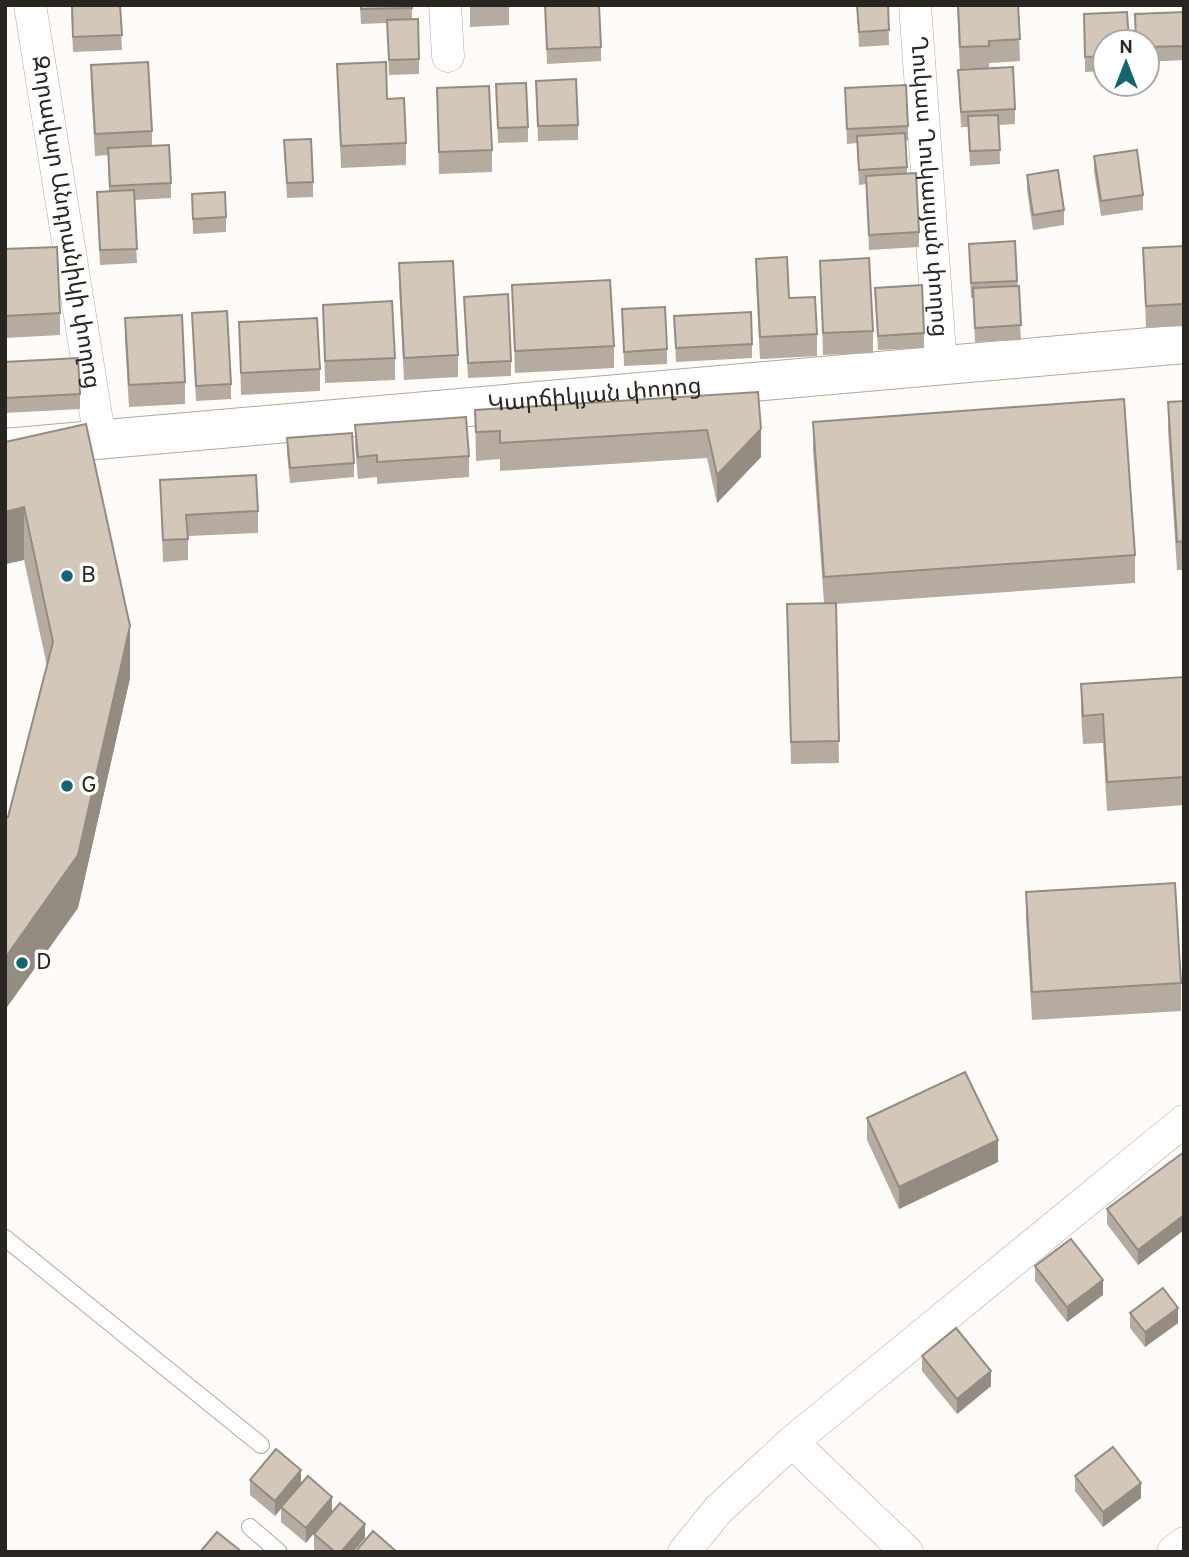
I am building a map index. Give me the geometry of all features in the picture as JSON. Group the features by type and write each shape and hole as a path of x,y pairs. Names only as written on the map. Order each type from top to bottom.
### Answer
{"street":[{"name":"Զորավար Անդրանիկի փողոց","path":"30,5 100,440"},
{"path":"445,5 448,56"},
{"name":"Ղուկաս Ղուկասյան փողոց","path":"915,5 941,367"},
{"name":"Կարճիկյան փողոց","path":"5,447 1184,344"},
{"path":"684,1552 718,1510 792,1442 1184,1121"},
{"path":"792,1442 907,1552"},
{"path":"1173,1552 1184,1543"}],"lane":[{"path":"5,1237 261,1445"},
{"path":"250,1527 279,1552"}],"building":[{"path":"72,5 120,5 122,35 73,37"},
{"path":"361,5 412,5 412,8 361,9"},
{"path":"545,5 599,5 601,47 547,49"},
{"path":"857,5 888,5 889,30 859,32"},
{"path":"958,5 1018,5 1020,39 989,41 989,46 960,47"},
{"path":"1127,12 1128,28 1091,28 1091,57 1085,57 1084,14"},
{"path":"1184,12 1184,46 1161,47 1161,28 1136,28 1135,14"},
{"path":"418,19 419,59 389,60 387,20"},
{"path":"148,62 152,131 95,134 91,65"},
{"path":"386,62 387,99 404,98 406,143 341,146 337,64"},
{"path":"1013,67 1015,109 961,112 958,70"},
{"path":"576,79 578,125 538,126 536,81"},
{"path":"526,83 528,127 498,128 496,84"},
{"path":"906,85 908,126 847,129 845,88"},
{"path":"489,86 492,150 439,152 437,88"},
{"path":"998,115 1000,150 970,151 968,116"},
{"path":"905,133 907,167 859,170 857,136"},
{"path":"311,139 313,182 287,183 284,140"},
{"path":"169,145 171,183 110,186 108,148"},
{"path":"1137,150 1143,195 1101,201 1094,156"},
{"path":"1058,170 1064,210 1033,215 1027,175"},
{"path":"916,173 919,232 869,235 866,176"},
{"path":"134,190 137,249 100,250 97,192"},
{"path":"225,192 226,217 193,219 192,194"},
{"path":"1015,241 1017,281 971,283 969,244"},
{"path":"1184,246 1184,304 1146,306 1143,248"},
{"path":"57,247 60,313 5,316 5,249"},
{"path":"787,257 789,298 815,297 817,334 760,337 756,259"},
{"path":"869,258 873,331 823,333 820,261"},
{"path":"453,261 458,355 404,358 399,263"},
{"path":"610,280 614,346 515,351 512,285"},
{"path":"922,285 924,333 878,336 875,288"},
{"path":"1019,286 1021,325 975,328 973,288"},
{"path":"508,294 511,361 468,363 464,297"},
{"path":"392,301 395,358 325,361 323,305"},
{"path":"665,307 667,349 624,352 622,309"},
{"path":"227,311 231,384 196,386 192,313"},
{"path":"751,312 752,344 676,348 674,316"},
{"path":"182,315 185,382 129,385 125,318"},
{"path":"317,318 320,369 241,373 239,322"},
{"path":"78,358 80,394 5,398 5,362"},
{"path":"758,392 761,429 717,475 707,430 500,443 500,431 476,432 475,410"},
{"path":"1124,399 1135,555 824,577 813,422"},
{"path":"1184,401 1184,541 1177,542 1168,402"},
{"path":"466,417 469,456 377,462 377,455 358,457 355,425"},
{"path":"86,424 130,626 78,855 5,958 5,820 8,817 53,642 24,507 5,512 5,442"},
{"path":"352,433 354,463 290,468 287,438"},
{"path":"256,475 258,511 186,515 188,539 163,540 160,480"},
{"path":"836,603 839,741 791,742 787,604"},
{"path":"1184,677 1184,777 1107,782 1103,714 1083,716 1081,684"},
{"path":"1175,883 1181,983 1032,992 1026,892"},
{"path":"965,1072 998,1140 899,1187 867,1118"},
{"path":"1184,1152 1184,1215 1138,1250 1107,1209"},
{"path":"1071,1239 1103,1280 1067,1307 1035,1266"},
{"path":"1163,1288 1178,1308 1145,1332 1130,1313"},
{"path":"956,1328 991,1371 957,1399 922,1356"},
{"path":"1113,1447 1141,1483 1103,1512 1075,1476"},
{"path":"276,1449 301,1470 275,1501 250,1480"},
{"path":"308,1476 332,1497 306,1528 281,1507"},
{"path":"340,1503 365,1524 341,1552 335,1552 314,1534"},
{"path":"373,1531 397,1552 355,1552"},
{"path":"217,1532 242,1552 200,1552"}],"place":[{"name":"B","path":"67,576"},
{"name":"G","path":"67,786"},
{"name":"D","path":"22,963"}]}
